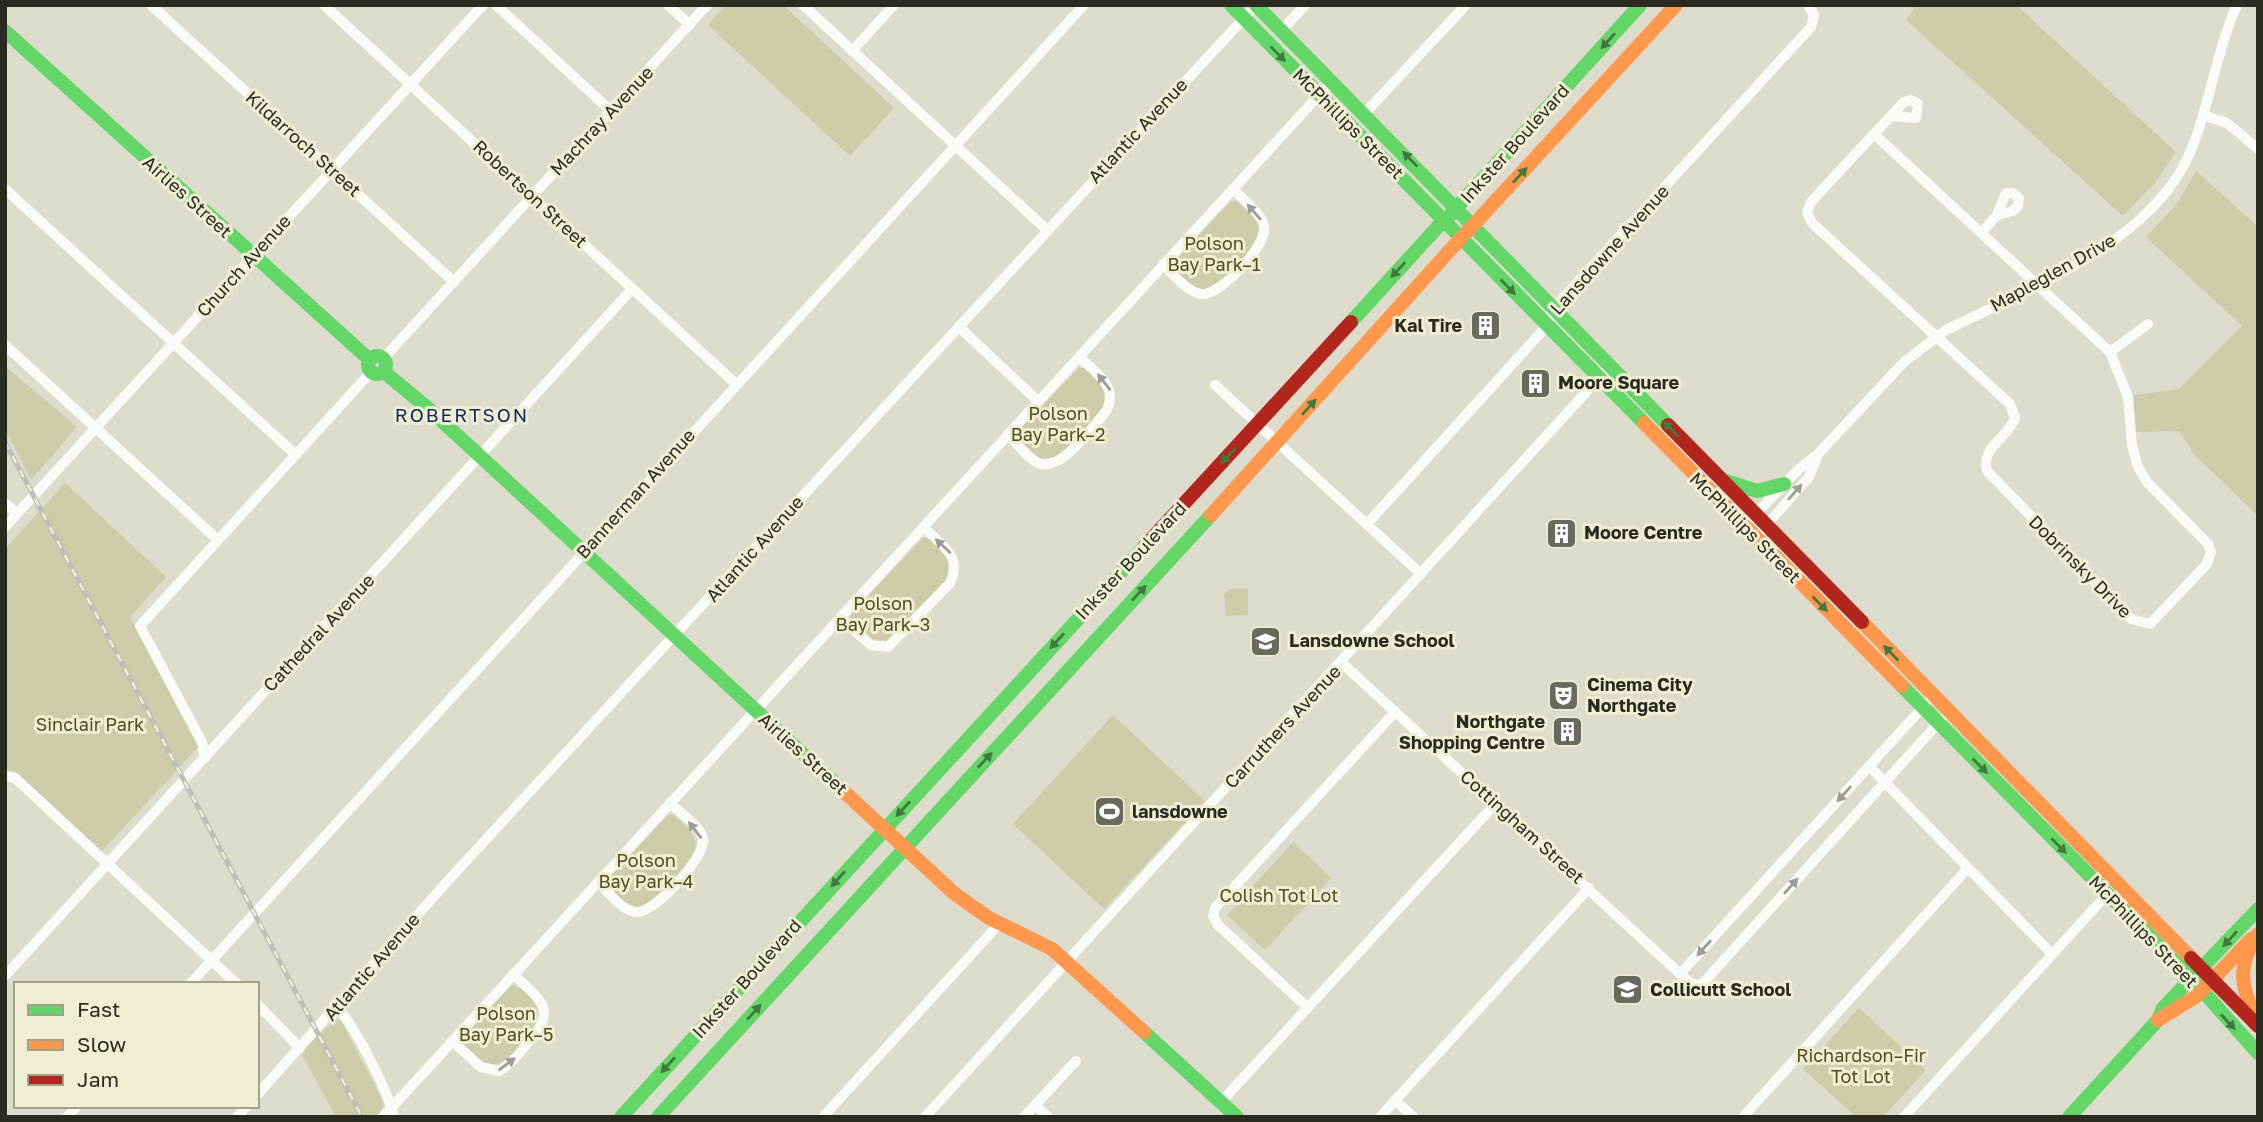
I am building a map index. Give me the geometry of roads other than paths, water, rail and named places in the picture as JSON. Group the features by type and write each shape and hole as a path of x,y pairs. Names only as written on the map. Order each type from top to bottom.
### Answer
{"main road":[{"name":"McPhillips Street","path":"1231,5 2107,894 2202,979 2258,1024"},
{"name":"McPhillips Street","path":"1256,5 1365,113 1553,309 2118,883 2202,979 2258,1053"},
{"name":"Inkster Boulevard","path":"621,1117 1457,208 1640,5"},
{"name":"Inkster Boulevard","path":"658,1117 1676,5"},
{"name":"Airlies Street","path":"5,31 252,256 481,457 582,553 955,894 999,924 1036,939 1067,962 1237,1117"},
{"path":"1719,478 1757,491 1784,484"},
{"path":"2069,1117 2158,1020 2171,1015 2258,909"},
{"path":"2202,979 2258,933"},
{"path":"2258,933 2246,949 2240,978 2241,989 2258,1024"}],"street":[{"name":"Kildarroch Street","path":"151,5 454,282"},
{"name":"Robertson Street","path":"324,5 736,384"},
{"name":"Church Avenue","path":"5,527 482,5"},
{"path":"496,5 611,111"},
{"path":"668,5 690,25"},
{"name":"Machray Avenue","path":"205,758 202,742 139,626 707,5"},
{"path":"803,5 1047,230"},
{"path":"852,51 894,5"},
{"name":"Bannerman Avenue","path":"192,982 1083,5"},
{"name":"Atlantic Avenue","path":"259,1092 337,1008 454,874 1256,5"},
{"path":"1282,30 1305,5"},
{"path":"1365,113 1466,5"},
{"name":"Lansdowne Avenue","path":"1367,524 1546,327 1553,309 1811,27 1814,15 1808,5"},
{"name":"Mapleglen Drive","path":"1743,527 1784,484 1818,454 1904,362 1937,337 2038,284 2131,230 2157,204 2188,158 2219,54 2237,5"},
{"path":"383,1117 393,1112 513,974 1332,81"},
{"path":"2203,115 2227,123 2258,149"},
{"path":"1891,116 1811,202 1807,212 1812,223 1937,337"},
{"name":"Dobrinsky Drive","path":"1874,134 2110,352 2129,397 2132,446 2138,467 2147,481 2208,544 2211,552 2207,564 2150,624 2141,624 2132,619 1991,477 1985,457 2012,425 2014,411 2010,404 1937,337"},
{"path":"5,189 296,455"},
{"path":"1163,264 1199,294 1212,294 1220,289 1259,246 1264,235 1260,217 1233,189"},
{"path":"1982,232 1997,215"},
{"name":"Cathedral Avenue","path":"5,976 632,289"},
{"path":"2110,352 2148,324"},
{"path":"959,327 1038,401"},
{"path":"5,345 218,540"},
{"path":"1008,434 1035,461 1044,465 1054,464 1063,458 1107,410 1112,400 1108,383 1079,357"},
{"name":"Carruthers Avenue","path":"925,1117 1342,663 1610,366"},
{"path":"1215,384 1422,574"},
{"name":"Mapleglen Drive","path":"1755,538 1809,477 1818,454"},
{"path":"5,503 17,514"},
{"path":"840,618 871,645 888,647 942,593 950,583 956,563 953,555 923,527"},
{"name":"Cottingham Street","path":"1342,663 1689,982 1697,985 1704,982 1885,783"},
{"path":"1681,974 1933,696"},
{"path":"1308,1008 1217,925 1213,916 1214,908 1395,712"},
{"path":"1885,783 1949,712"},
{"path":"1869,766 2052,954"},
{"path":"5,776 15,778 235,982"},
{"path":"598,882 626,908 637,912 650,909 671,888 699,856 703,842 698,830 670,803"},
{"path":"1221,1102 1495,804"},
{"path":"1743,1117 1968,868"},
{"path":"1907,1116 2118,883"},
{"path":"1380,1117 1589,888"},
{"path":"823,1117 999,924"},
{"path":"452,1041 489,1070 499,1071 516,1057 542,1028 545,1009 542,1002 513,974"},
{"path":"259,1006 300,1048"},
{"path":"337,1008 344,1015 393,1112"},
{"path":"1024,1117 1076,1061"},
{"path":"1395,1100 1413,1117"},
{"path":"1035,1105 1048,1117"}],"railway":[{"path":"5,442 362,1117"}],"place":[{"name":"Kal Tire","path":"1485,326"},
{"name":"Moore Square","path":"1535,383"},
{"name":"Moore Centre","path":"1561,533"},
{"name":"Lansdowne School","path":"1266,641"},
{"name":"Cinema City Northgate","path":"1564,695"},
{"name":"Northgate Shopping Centre","path":"1568,732"},
{"name":"lansdowne","path":"1109,812"},
{"name":"Collicutt School","path":"1627,990"}],"district":[{"name":"ROBERTSON","path":"462,415"}],"park label":[{"name":"Polson Bay Park–1","path":"1214,254"},
{"name":"Polson Bay Park–2","path":"1058,424"},
{"name":"Polson Bay Park–3","path":"883,614"},
{"name":"Sinclair Park","path":"90,725"},
{"name":"Polson Bay Park–4","path":"646,871"},
{"name":"Colish Tot Lot","path":"1279,896"},
{"name":"Polson Bay Park–5","path":"506,1024"},
{"name":"Richardson–Fir Tot Lot","path":"1861,1066"}]}
